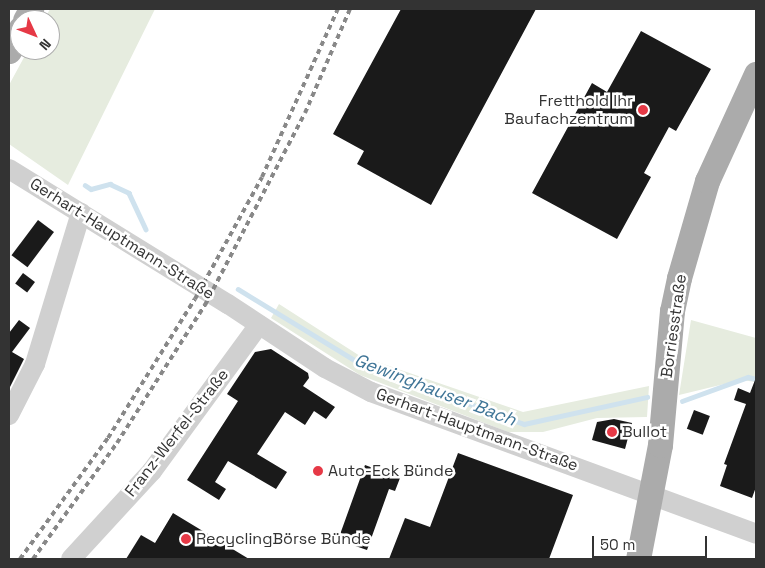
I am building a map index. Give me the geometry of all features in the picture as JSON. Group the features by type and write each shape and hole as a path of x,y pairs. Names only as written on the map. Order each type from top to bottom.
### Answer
{"main road":[{"name":"Borriesstraße","path":"638,559 652,494 672,311 683,262 719,150 756,74"}],"street":[{"name":"Gerhart-Hauptmann-Straße","path":"9,169 325,368 371,392 652,494 756,534"},
{"path":"9,415 35,364 81,213"},
{"name":"Franz-Werfel-Straße","path":"71,559 152,471 259,325"}],"shaded area":[{"path":"155,9 68,185 9,144 9,85 23,60 60,60 60,10 49,10"},
{"path":"279,304 360,356 523,412 649,386 647,417 597,418 543,432 508,432 360,375 271,318"},
{"path":"691,320 756,338 756,382 741,380 679,395"}],"building":[{"path":"401,9 536,9 431,205 357,164 364,151 333,134"},
{"path":"641,31 711,69 676,131 669,127 644,173 651,177 617,239 532,193 592,83 607,92"},
{"path":"38,220 54,232 27,267 12,255"},
{"path":"23,273 35,282 27,292 15,283"},
{"path":"19,320 30,328 12,352 24,359 9,389 9,333"},
{"path":"271,349 308,373 309,378 303,386 335,407 326,419 314,411 305,425 285,412 257,454 287,472 276,489 228,461 215,482 226,489 219,500 187,480 238,401 227,394 255,352"},
{"path":"755,380 756,487 752,498 720,486 727,465 724,464 746,404 734,400 738,388 750,393"},
{"path":"694,410 710,416 703,435 687,429"},
{"name":"Bullot","path":"614,419 632,423 625,449 592,440 597,422"},
{"path":"458,453 573,495 549,559 389,559 405,518 430,527"},
{"path":"365,465 400,478 395,491 389,489 367,550 338,540"},
{"name":"RecyclingBörse Bünde","path":"173,513 249,559 126,559 141,535 155,543"}],"waterway":[{"name":"Gewinghauser Bach","path":"85,185 91,189 110,184 129,193 146,229"},
{"name":"Gewinghauser Bach","path":"238,289 359,363 524,424 647,397"},
{"name":"Gewinghauser Bach","path":"682,401 748,377 756,379"}],"railway":[{"path":"20,559 108,438 195,299 262,177 338,9"},
{"path":"33,559 117,443 205,305 305,113 350,9"}],"place":[{"name":"Fretthold Ihr Baufachzentrum","path":"643,110"},
{"name":"Bullot","path":"612,432"},
{"name":"Auto-Eck Bünde","path":"318,471"},
{"name":"RecyclingBörse Bünde","path":"186,539"}]}
